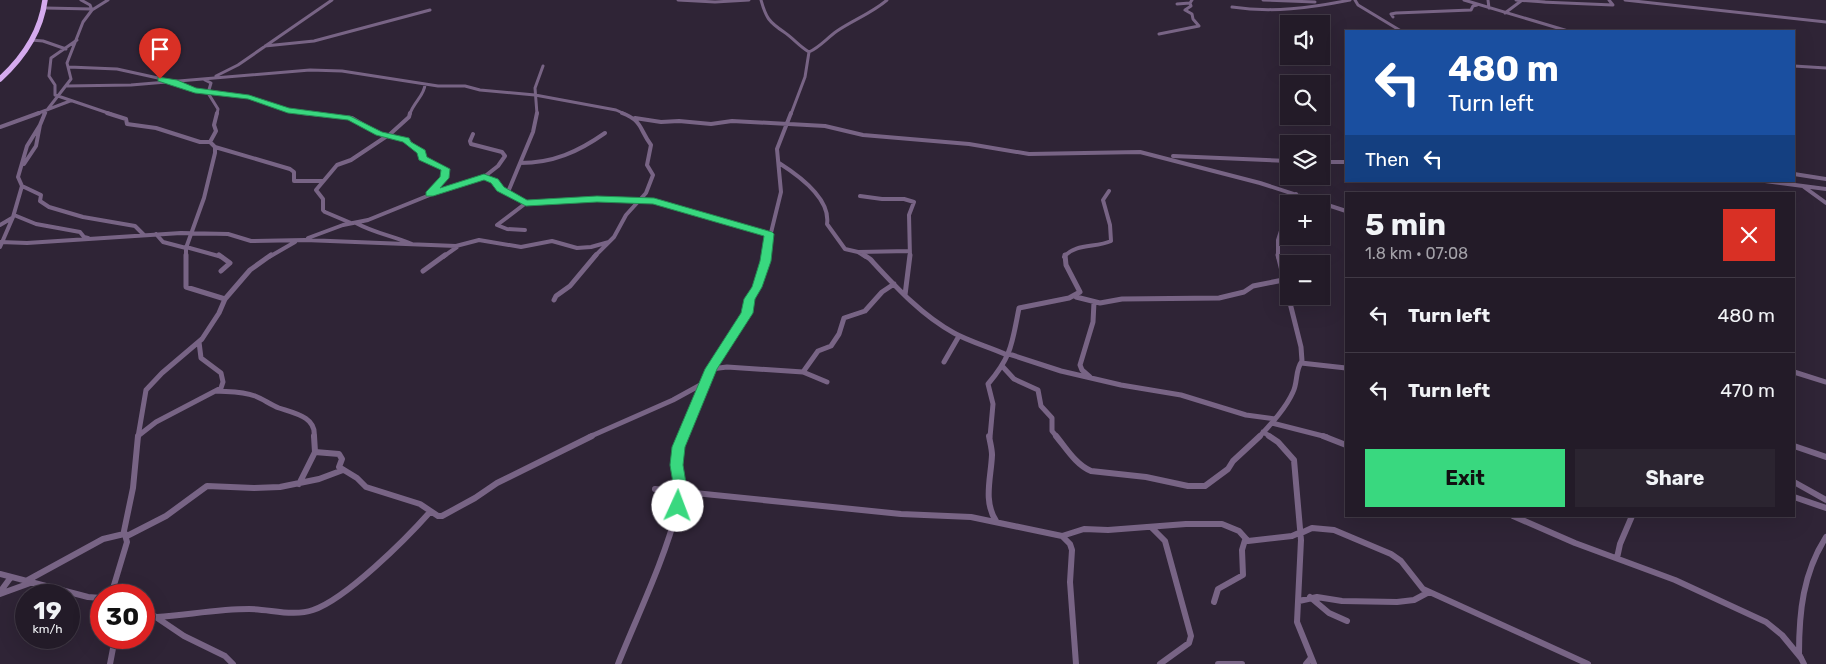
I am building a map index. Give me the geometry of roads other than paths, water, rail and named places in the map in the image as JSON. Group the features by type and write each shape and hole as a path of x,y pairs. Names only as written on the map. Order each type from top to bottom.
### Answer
{"highway":[{"path":"0,80 32,40 45,8 45,0"}],"street":[{"path":"45,8 91,6 108,0"},
{"path":"204,79 238,65 332,0"},
{"path":"678,0 715,2 749,0"},
{"path":"761,0 764,11 774,27 784,32 798,46 809,52 817,49 840,29 871,13 887,0"},
{"path":"1263,0 1334,3"},
{"path":"1232,7 1274,11 1350,0"},
{"path":"1355,0 1358,5 1399,30"},
{"path":"1464,0 1564,30"},
{"path":"1488,0 1489,8"},
{"path":"1516,0 1541,2 1549,0"},
{"path":"1541,2 1613,5 1609,0"},
{"path":"1625,0 1826,22"},
{"path":"58,8 79,1 91,6"},
{"path":"1159,34 1199,26 1193,19 1192,14 1185,10 1191,6 1191,1 1177,4"},
{"path":"1504,13 1521,1"},
{"path":"1393,17 1391,14 1396,13 1471,10 1477,4"},
{"path":"23,164 27,146 40,125 45,112 72,79 67,63 91,6"},
{"path":"266,46 292,45 324,39 390,19 430,10"},
{"path":"1379,24 1385,21"},
{"path":"32,40 65,48 71,53"},
{"path":"77,40 51,58 51,69 48,76 55,85 55,95 126,119 127,124 156,128 200,142 210,142 215,147 290,169 294,172 294,181 324,181"},
{"path":"618,664 662,556 678,506 680,491 677,465 678,447 711,369 747,313 749,299 757,287 781,192 777,149 789,124 806,77 809,52"},
{"path":"54,56 71,53"},
{"path":"508,192 528,149 536,124 538,107 535,96 536,82 543,66"},
{"path":"1795,66 1826,68"},
{"path":"69,67 117,69 174,82 188,89 249,97 288,110 350,118 388,136 406,140 422,152 422,158 446,169 444,178 430,194"},
{"path":"66,86 81,88 330,69 387,76 425,84 465,86 480,90 598,106 633,117 661,122 679,121 711,124 732,121 825,126 863,135 969,144 1029,154 1066,155 1121,151 1162,156 1280,161"},
{"path":"204,79 211,83 208,93 218,109 214,125 216,132 210,142"},
{"path":"413,244 396,237 372,232 360,224 329,214 323,210 324,199 315,192 337,165 351,160 388,136 409,117 412,106 425,89 425,84"},
{"path":"59,96 81,88"},
{"path":"0,128 45,112 62,103 73,101"},
{"path":"554,300 556,296 570,286 587,264 617,234 626,215 642,200 654,177 647,165 651,145 643,135 642,127 633,117"},
{"path":"40,125 40,138 34,150 20,168 18,177 22,186 14,216 1,243 177,233 228,234 251,241 306,240 460,246"},
{"path":"520,163 543,162 572,155 605,133"},
{"path":"306,240 341,225 372,218 430,194 484,177 498,166 505,156 502,152 471,144 470,141 473,134"},
{"path":"215,147 206,192 186,247 186,287 225,299"},
{"path":"1162,156 1296,194 1345,211"},
{"path":"1330,162 1345,162"},
{"path":"779,163 799,176 822,204 828,216 827,224 843,246 858,252 870,260 932,320 960,336 1008,355 1061,371 1181,395 1246,415 1274,421 1294,430 1330,437 1345,444"},
{"path":"1795,174 1826,179"},
{"path":"484,177 494,181 501,189 526,203"},
{"path":"1773,182 1826,188"},
{"path":"22,186 41,195 40,201 49,207 83,217 136,226 144,234"},
{"path":"1803,186 1826,203"},
{"path":"1076,297 1080,290 1066,266 1064,256 1070,250 1081,246 1104,244 1111,241 1108,226 1110,220 1103,201 1109,191"},
{"path":"860,196 873,196 883,199 909,199 913,201 914,204 909,215 909,276 905,295"},
{"path":"525,230 507,229 497,225 526,203 558,200 642,200 654,201 769,234"},
{"path":"0,225 14,216"},
{"path":"14,216 36,224 80,232 84,237 90,239"},
{"path":"177,233 193,228"},
{"path":"156,234 164,242 199,252 222,255 230,263 221,271"},
{"path":"1280,234 1278,240 1280,267"},
{"path":"423,270 460,246 480,240 521,246 550,241 582,248 609,242"},
{"path":"115,584 122,562 133,488 138,436 146,390 162,373 198,342 214,322 225,299 250,270 268,257 298,241"},
{"path":"858,252 910,250"},
{"path":"997,522 990,512 988,502 992,453 990,425 993,404 988,386 1003,367 1008,355 1014,339 1014,328 1019,308 1042,301 1066,300 1076,297 1102,303 1122,299 1222,298 1246,291 1252,286 1280,281"},
{"path":"803,372 818,351 831,346 839,334 844,318 868,309 884,288 894,284"},
{"path":"1090,378 1080,366 1093,322 1094,302"},
{"path":"1003,367 1008,376 1038,390 1041,406 1052,418 1052,431 1084,468 1094,472 1146,477 1188,486 1205,486 1228,469 1233,461 1249,448 1274,421 1294,391 1298,366 1301,363 1301,348 1290,305"},
{"path":"944,362 960,336"},
{"path":"138,436 163,418 216,391 222,386 222,376 214,368 207,365 198,355 198,342"},
{"path":"1301,363 1345,368"},
{"path":"711,369 728,367 803,372 826,382"},
{"path":"1795,372 1826,382"},
{"path":"315,452 339,454 342,459 339,467 357,478 366,487 420,504 430,512 444,516 496,484 575,443 673,400 705,382"},
{"path":"216,391 241,392 256,396 267,403 302,416 312,424 315,429 313,443 315,452 299,484"},
{"path":"1263,432 1278,442 1294,460 1301,533 1299,601 1296,622 1311,662"},
{"path":"1795,446 1826,457"},
{"path":"0,593 31,581 103,539 126,535 166,516 201,489 211,485 224,488 254,488 299,484 326,478 343,470"},
{"path":"1795,483 1826,500"},
{"path":"655,489 901,514 971,516 1012,527 1062,536 1084,529 1222,524 1239,531 1248,542 1292,536 1313,527 1330,529 1391,554 1403,563 1413,581 1429,592 1588,664"},
{"path":"1795,497 1826,508"},
{"path":"157,617 236,610 297,612 315,609 360,578 430,512"},
{"path":"1515,517 1575,543 1675,580 1766,622 1782,635 1803,661"},
{"path":"1617,558 1620,544 1632,517"},
{"path":"1152,528 1165,541 1191,636 1189,642 1160,664"},
{"path":"1062,536 1070,544 1072,550 1070,582 1076,664"},
{"path":"1803,661 1799,654 1804,586 1816,553 1826,537"},
{"path":"1214,602 1218,589 1243,575 1240,550 1245,540"},
{"path":"0,574 90,597"},
{"path":"0,593 10,577"},
{"path":"1299,601 1310,597 1342,601 1397,602 1414,600 1429,592"},
{"path":"1310,597 1329,613 1347,621"},
{"path":"157,617 184,636 225,656 233,664"},
{"path":"110,664 112,649"},
{"path":"1218,664 1242,664"}]}
